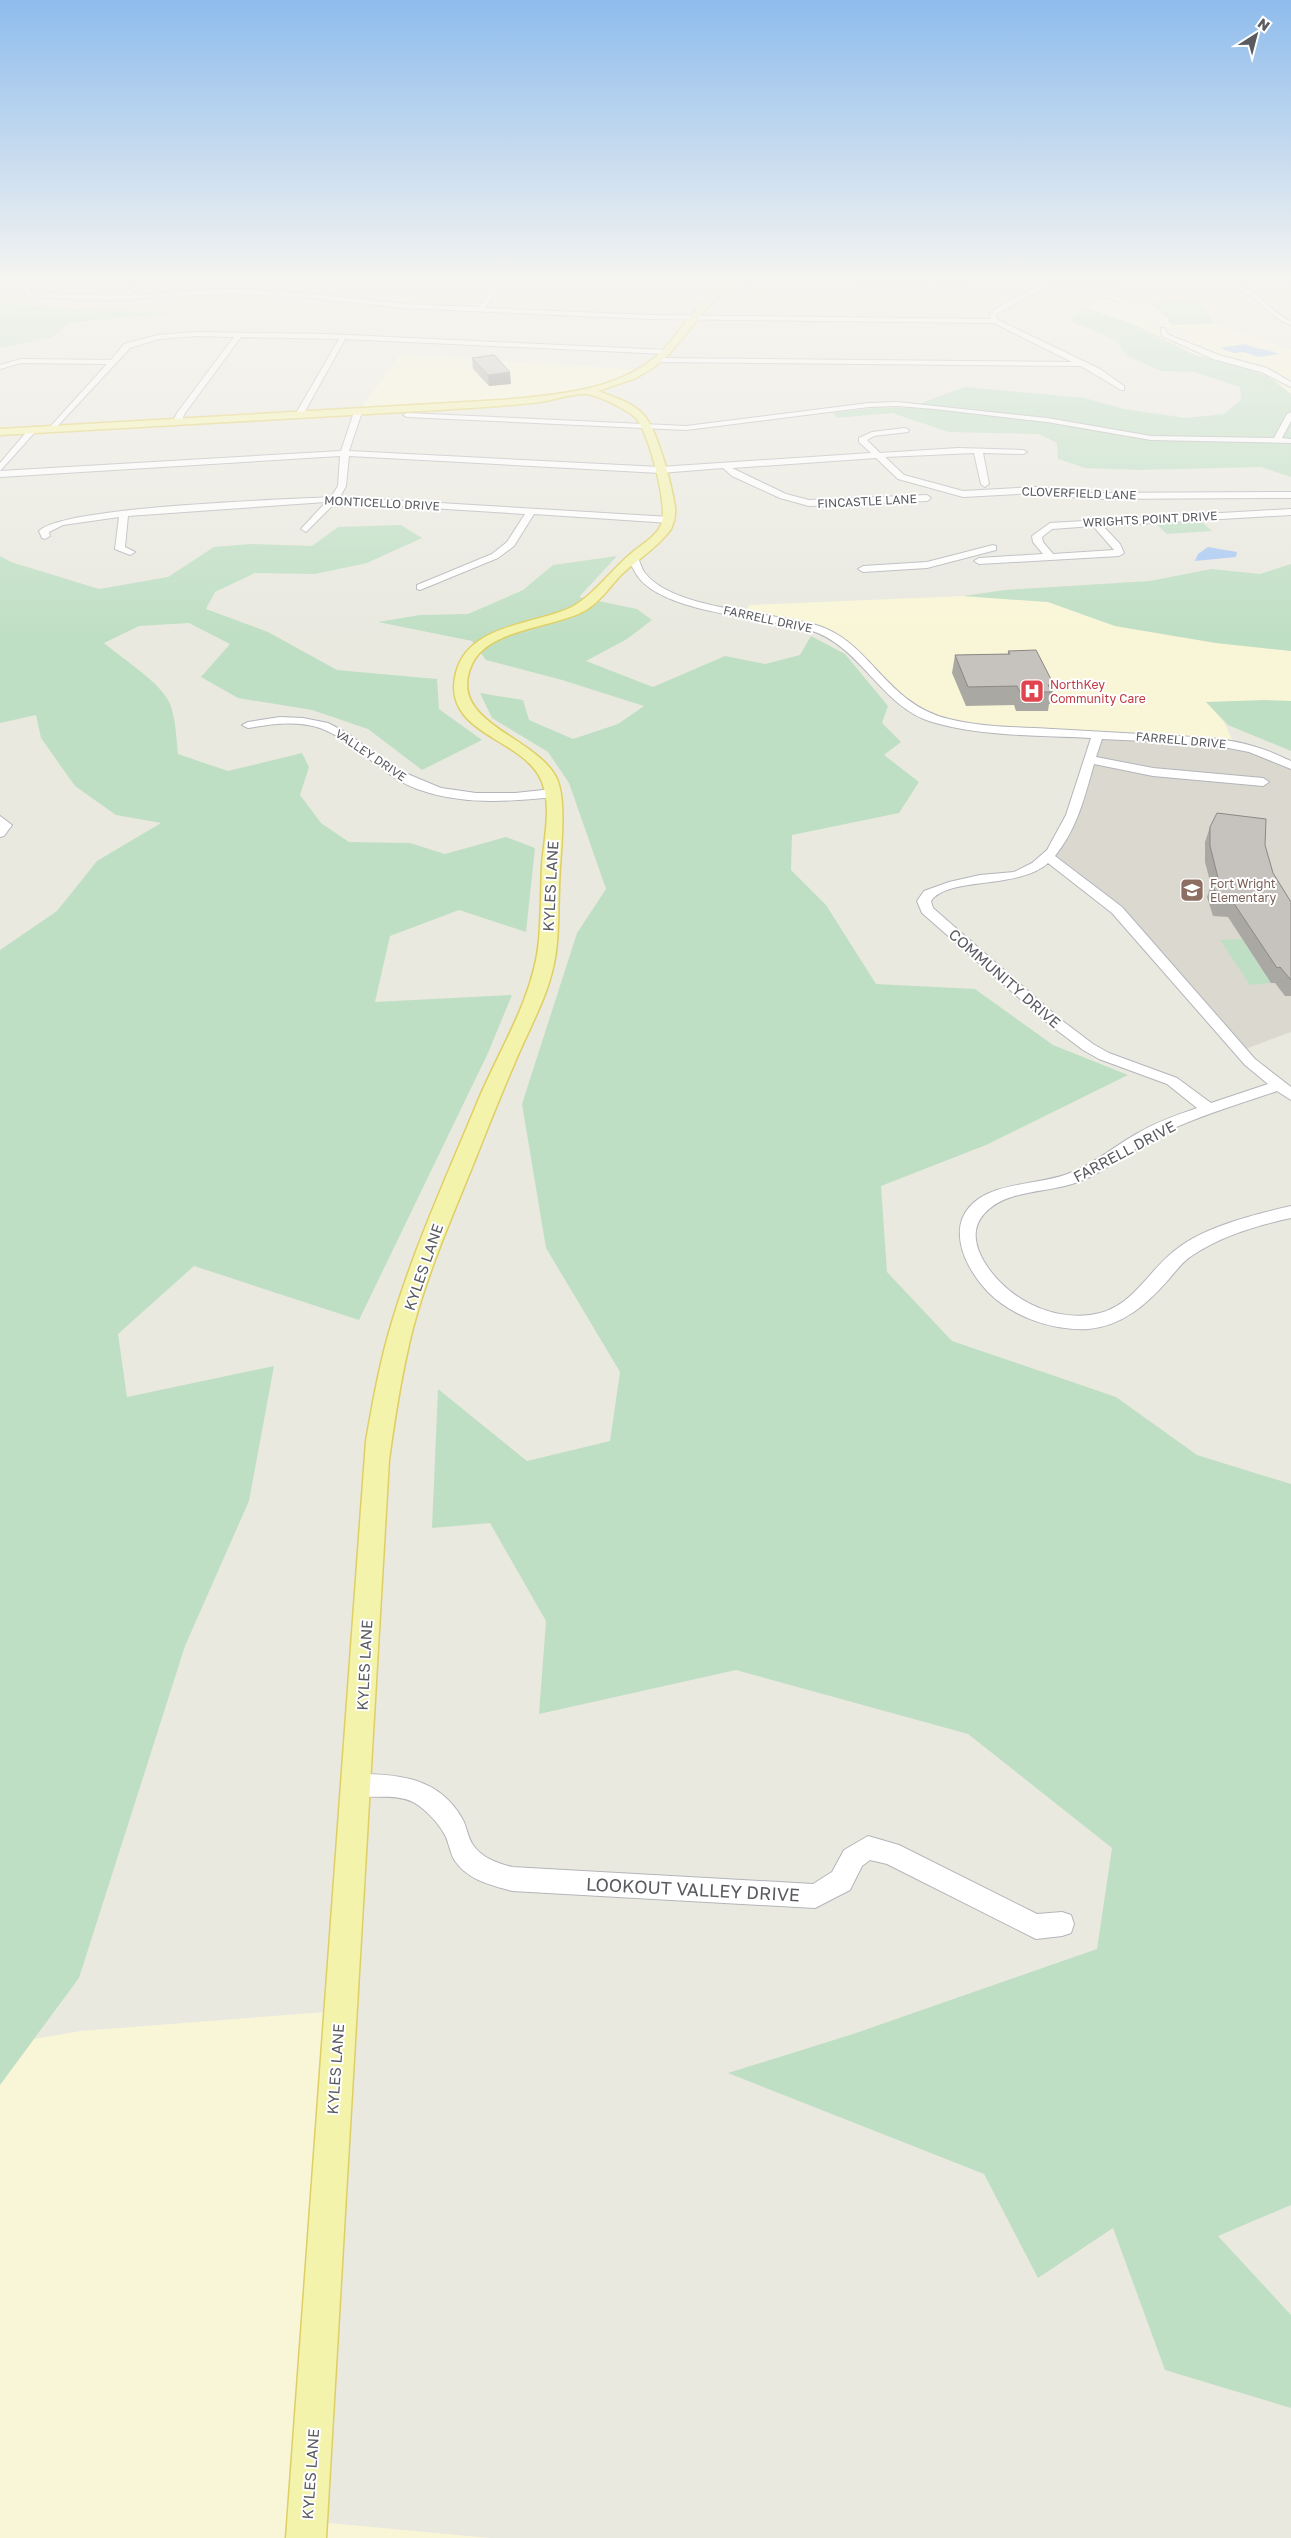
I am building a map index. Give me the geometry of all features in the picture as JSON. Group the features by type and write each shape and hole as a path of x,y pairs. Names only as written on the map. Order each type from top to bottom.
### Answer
{"main road":[{"path":"0,432 526,400"},
{"path":"609,400 636,413 646,427 671,509 670,520"},
{"name":"KYLES LANE","path":"306,2538 337,2030 357,1785 376,1460 381,1423 407,1309 432,1240 497,1080 536,997 543,976 547,950 553,794 549,780 542,767 527,754 478,723 469,711 461,692 461,678 465,663 481,646 498,636 558,616 591,601 619,569 657,539 670,520"}],"street":[{"path":"52,430 78,400"},
{"path":"177,422 190,400"},
{"path":"299,415 307,400"},
{"path":"406,415 646,427 708,427 855,407 897,404 1047,420 1151,438 1291,441"},
{"path":"306,529 334,499 342,486 345,453 358,412"},
{"path":"1277,440 1291,414"},
{"name":"CLOVERFIELD LANE","path":"905,430 872,434 864,438 863,442 901,477 963,494 1036,490 1089,496 1291,495"},
{"path":"0,468 32,431"},
{"path":"0,474 345,453 660,470 877,456 978,451 1023,452"},
{"path":"978,451 985,484"},
{"name":"FINCASTLE LANE","path":"726,467 735,474 783,496 809,503 927,498"},
{"name":"MONTICELLO DRIVE","path":"45,536 46,529 60,523 124,513 334,499 670,520"},
{"path":"420,587 481,563 500,553 518,535 531,512"},
{"name":"WRIGHTS POINT DRIVE","path":"1038,542 1039,532 1050,526 1291,512"},
{"path":"124,513 120,549 130,552"},
{"path":"979,561 1118,553 1117,546 1094,522"},
{"path":"1025,546 1038,542 1050,556"},
{"path":"863,569 927,565 977,551 1006,547"},
{"name":"FARRELL DRIVE","path":"634,558 643,576 660,589 678,597 710,607 813,627 841,640 852,649 899,699 934,718 972,727 1208,741 1263,753 1291,765"},
{"name":"VALLEY DRIVE","path":"248,725 298,721 328,727 403,778 440,790 502,798 553,794"},
{"path":"1047,856 1061,838 1071,819 1098,734"},
{"path":"1089,759 1153,772 1264,782"},
{"path":"0,820 6,825 0,833"},
{"name":"FARRELL DRIVE","path":"1047,856 1117,910 1250,1062 1285,1090"},
{"name":"COMMUNITY DRIVE","path":"1047,856 1030,871 1017,875 980,879 929,894 924,901 927,910 1055,1022 1088,1047 1104,1056 1172,1081 1210,1110"},
{"name":"FARRELL DRIVE","path":"1285,1090 1210,1110 1150,1133 1107,1162 1076,1178 1009,1192 987,1202 975,1213 966,1230 969,1250 981,1272 1000,1293 1038,1314 1073,1322 1107,1320 1120,1315 1140,1300 1187,1250 1251,1223 1291,1212"},
{"name":"LOOKOUT VALLEY DRIVE","path":"357,1785 392,1785 419,1792 435,1804 454,1828 464,1853 484,1872 512,1878 816,1896 841,1881 853,1858 868,1848 890,1853 1036,1926 1062,1924"}],"shaded area":[{"path":"366,400 509,400 358,412"},
{"path":"963,596 1048,602 1115,626 1216,643 1291,651 1291,701 1206,702 1224,722 1235,746 973,727 919,712 852,649 813,627 745,615 749,605"},
{"name":"Fort Wright Elementary","path":"1098,734 1235,746 1291,765 1291,1032 1240,1051 1151,947 1054,860"},
{"path":"339,2011 307,2521 490,2538 0,2538 0,2085 34,2039 81,2031"}],"green space":[{"path":"929,400 1093,400 1124,409 1186,418 1224,414 1240,400 1291,400 1291,477 1261,467 1137,470 1085,468 1058,459 1057,443 1039,434 949,432 892,413 837,418 833,413 874,408 908,408"},
{"path":"1201,521 1212,531 1167,534 1156,524"},
{"path":"401,525 422,538 367,563 315,574 255,573 215,592 206,609 268,632 337,670 437,679 439,709 482,740 422,770 368,729 312,710 238,698 201,677 230,644 189,623 139,626 104,643 140,671 166,696 174,716 178,754 228,771 302,753 309,767 300,795 321,823 349,842 410,843 445,854 506,837 535,848 526,932 459,910 390,936 375,1002 512,995 488,1053 359,1320 194,1266 118,1334 127,1397 274,1366 249,1501 185,1646 79,1978 0,2085 0,950 57,911 97,861 161,823 116,815 75,786 41,738 36,715 0,723 0,556 11,562 99,589 168,577 214,547 251,544 312,546 338,527"},
{"path":"617,556 579,597 637,609 652,620 627,639 586,661 653,687 725,656 765,664 800,655 811,636 845,654 888,706 882,723 901,742 884,755 919,782 899,813 792,835 791,870 826,905 876,984 975,989 1053,1045 1128,1075 986,1145 881,1186 887,1272 952,1341 1116,1397 1197,1455 1291,1484 1291,2205 1218,2236 1291,2315 1291,2408 1165,2370 1113,2228 1038,2278 984,2174 728,2073 853,2034 1097,1949 1112,1848 968,1734 736,1670 539,1714 546,1621 490,1523 432,1528 438,1389 527,1461 610,1441 620,1372 546,1248 522,1104 577,933 606,889 569,783 548,752 492,718 480,693 523,700 529,720 573,739 618,724 644,706 562,680 486,660 472,641 378,622 420,615 468,614 523,590 553,565"},
{"path":"1291,564 1291,651 1216,643 1115,626 1048,602 963,596 1005,590 1150,581 1211,569 1260,574"},
{"path":"1291,701 1291,751 1228,725 1206,702"},
{"path":"1242,939 1271,983 1250,985 1220,940"}],"water":[{"path":"1208,547 1237,552 1236,557 1195,561 1198,554"}],"building":[{"path":"1036,650 1054,685 1048,685 1052,692 1020,692 1017,686 968,687 955,655 1010,654 1008,651"},
{"name":"Fort Wright Elementary","path":"1217,813 1266,819 1265,845 1273,873 1291,902 1291,980 1280,967 1277,968 1233,902 1218,900 1212,882 1219,882 1210,846 1210,827"}],"place":[{"name":"NorthKey Community Care","path":"1032,691"},
{"name":"Fort Wright Elementary","path":"1192,890"}]}
